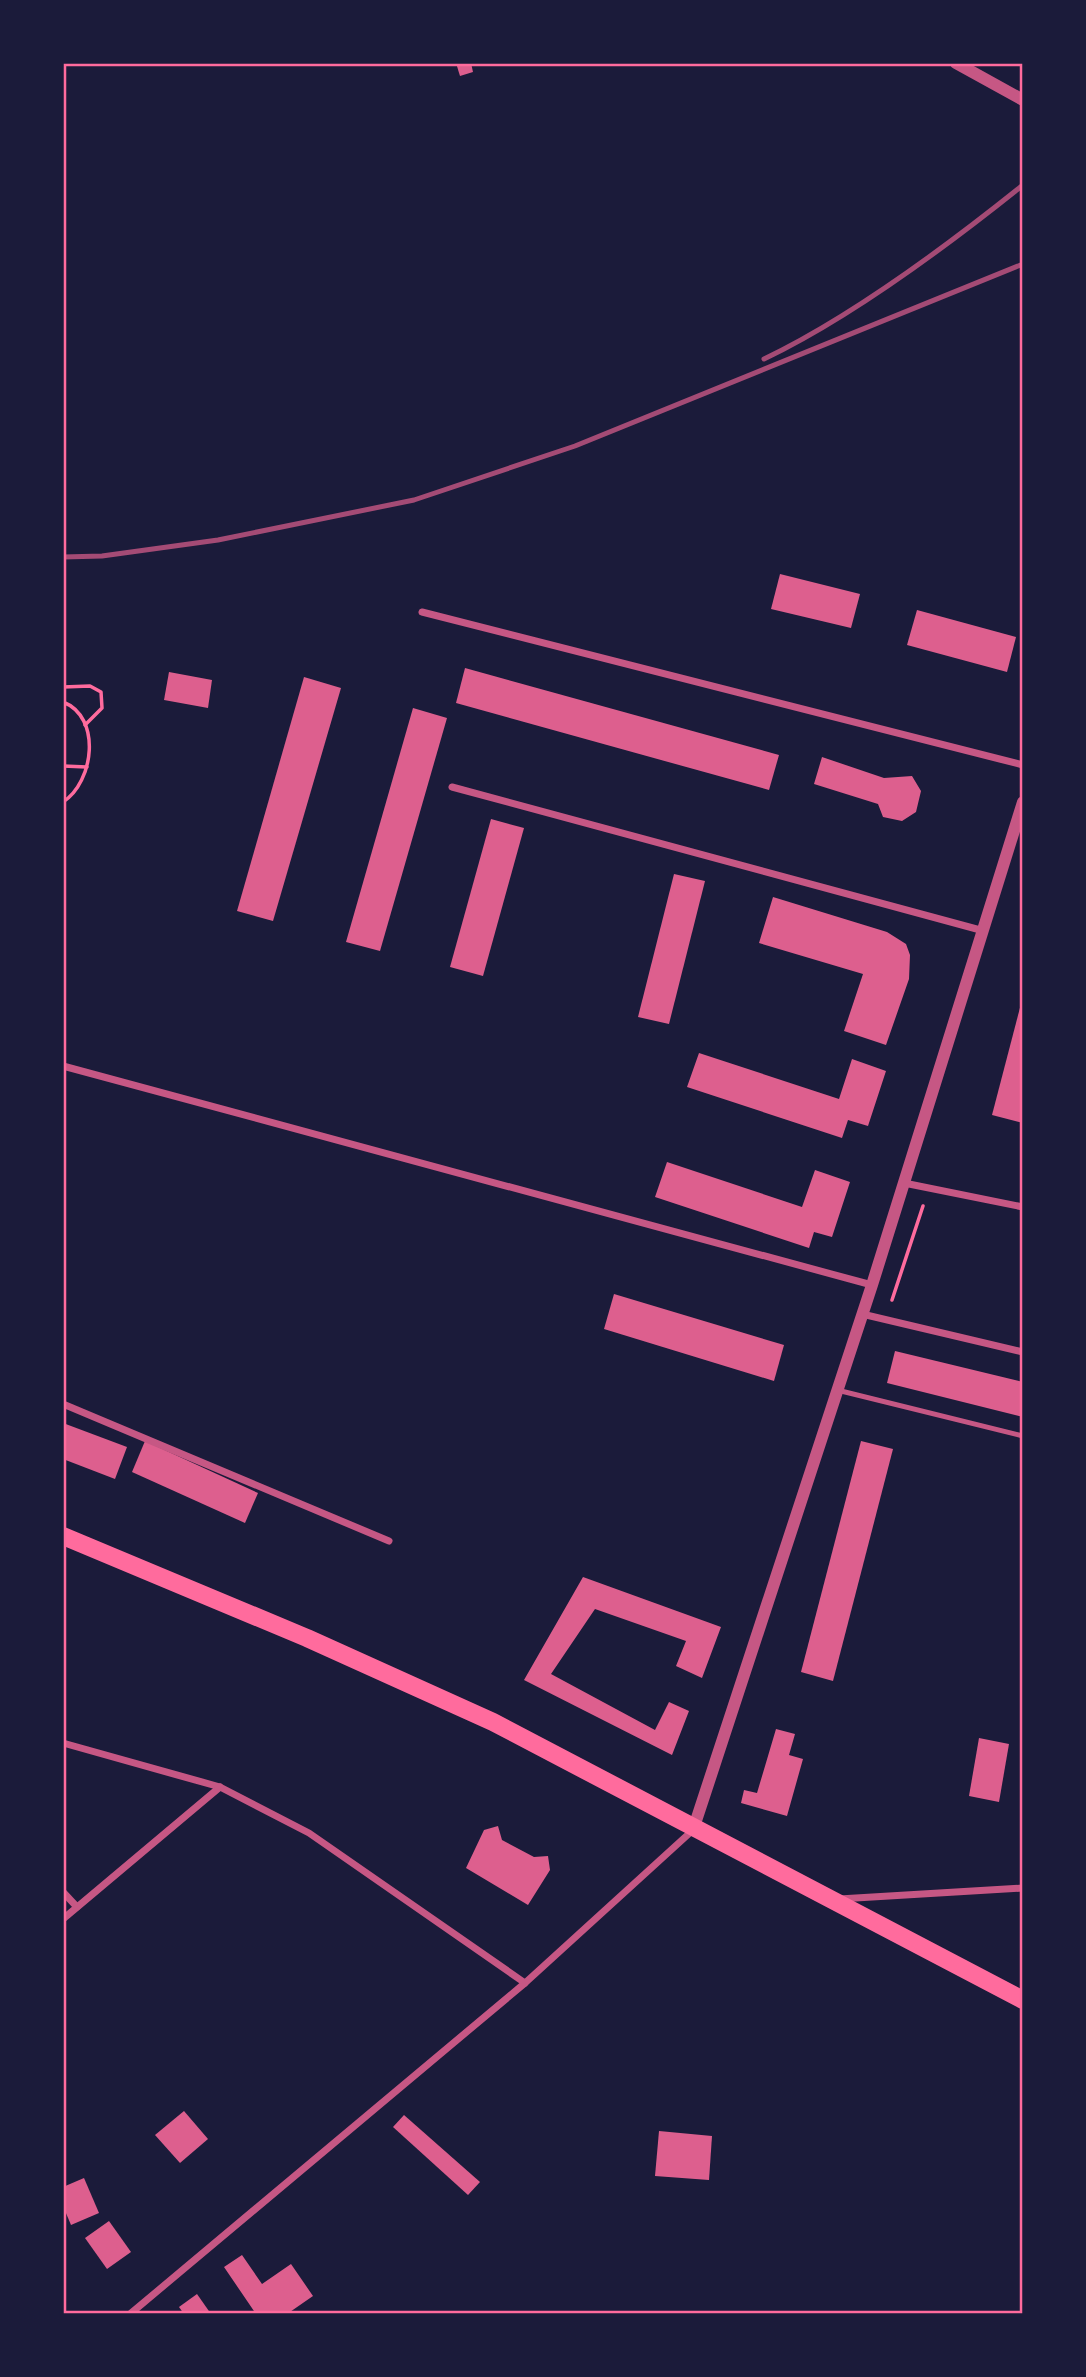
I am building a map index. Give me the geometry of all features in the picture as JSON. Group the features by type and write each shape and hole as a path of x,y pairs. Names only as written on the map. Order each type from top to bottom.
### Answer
{"main road":[{"path":"63,1536 307,1638 493,1722 693,1830 833,1899 1023,2000"}],"street":[{"path":"956,63 1023,100"},
{"path":"422,612 1023,765"},
{"path":"452,787 985,932"},
{"path":"131,2314 526,1983 693,1830 872,1285 985,932 1023,802"},
{"path":"63,1066 872,1285"},
{"path":"904,1183 1023,1207"},
{"path":"862,1314 1023,1352"},
{"path":"63,1404 389,1541"},
{"path":"63,1743 220,1787 309,1832 526,1983"},
{"path":"63,1919 220,1787"},
{"path":"833,1899 1023,1888"},
{"path":"63,1892 78,1907"}],"lane":[{"path":"837,1390 1023,1436"}],"path":[{"path":"63,687 90,686 101,692 102,708 85,725"},
{"path":"63,702 73,706 85,725 89,754 80,784 63,802"},
{"path":"63,766 87,767"},
{"path":"892,1300 923,1206"}],"building":[{"path":"456,63 471,63 473,72 460,76"},
{"path":"780,574 860,594 851,628 771,609"},
{"path":"917,610 1016,637 1007,672 907,645"},
{"path":"465,668 779,755 769,790 456,703"},
{"path":"169,672 212,680 208,708 164,700"},
{"path":"304,677 341,688 273,921 237,911"},
{"path":"413,708 447,718 380,951 346,942"},
{"path":"822,757 884,778 912,776 921,791 916,812 902,821 883,817 878,804 814,784"},
{"path":"491,819 524,828 483,976 450,967"},
{"path":"674,874 705,881 669,1024 638,1017"},
{"path":"773,897 887,932 906,944 910,955 909,979 886,1045 844,1031 863,974 759,943"},
{"path":"1023,1000 1023,1123 992,1115"},
{"path":"699,1053 839,1099 852,1059 886,1071 868,1126 848,1120 842,1138 687,1087"},
{"path":"667,1162 802,1207 815,1170 850,1182 832,1237 814,1232 809,1248 655,1197"},
{"path":"614,1294 784,1345 774,1381 604,1329"},
{"path":"895,1351 1023,1382 1023,1417 887,1383"},
{"path":"63,1423 127,1447 115,1479 63,1459"},
{"path":"145,1441 258,1493 245,1523 132,1472"},
{"path":"861,1441 893,1449 833,1681 801,1672"},
{"path":"583,1577 721,1627 702,1678 676,1666 686,1641 595,1609 551,1674 655,1730 669,1702 689,1711 672,1755 524,1680"},
{"path":"776,1729 795,1734 789,1755 803,1759 787,1816 741,1803 744,1790 757,1793"},
{"path":"979,1738 1009,1744 999,1802 969,1796"},
{"path":"498,1826 502,1840 534,1857 548,1856 550,1870 528,1905 466,1868 484,1830"},
{"path":"184,2111 208,2139 180,2163 155,2135"},
{"path":"404,2115 480,2182 468,2195 393,2127"},
{"path":"659,2131 712,2136 709,2180 655,2176"},
{"path":"84,2178 99,2213 71,2225 63,2206 63,2187"},
{"path":"109,2221 131,2252 107,2269 85,2238"},
{"path":"242,2255 262,2284 291,2264 313,2296 287,2314 256,2314 224,2267"},
{"path":"197,2294 211,2314 184,2314 179,2307"}],"railway":[{"path":"764,359 865,302 1023,185"},
{"path":"63,557 102,556 218,540 414,500 575,446 1023,264"}]}
